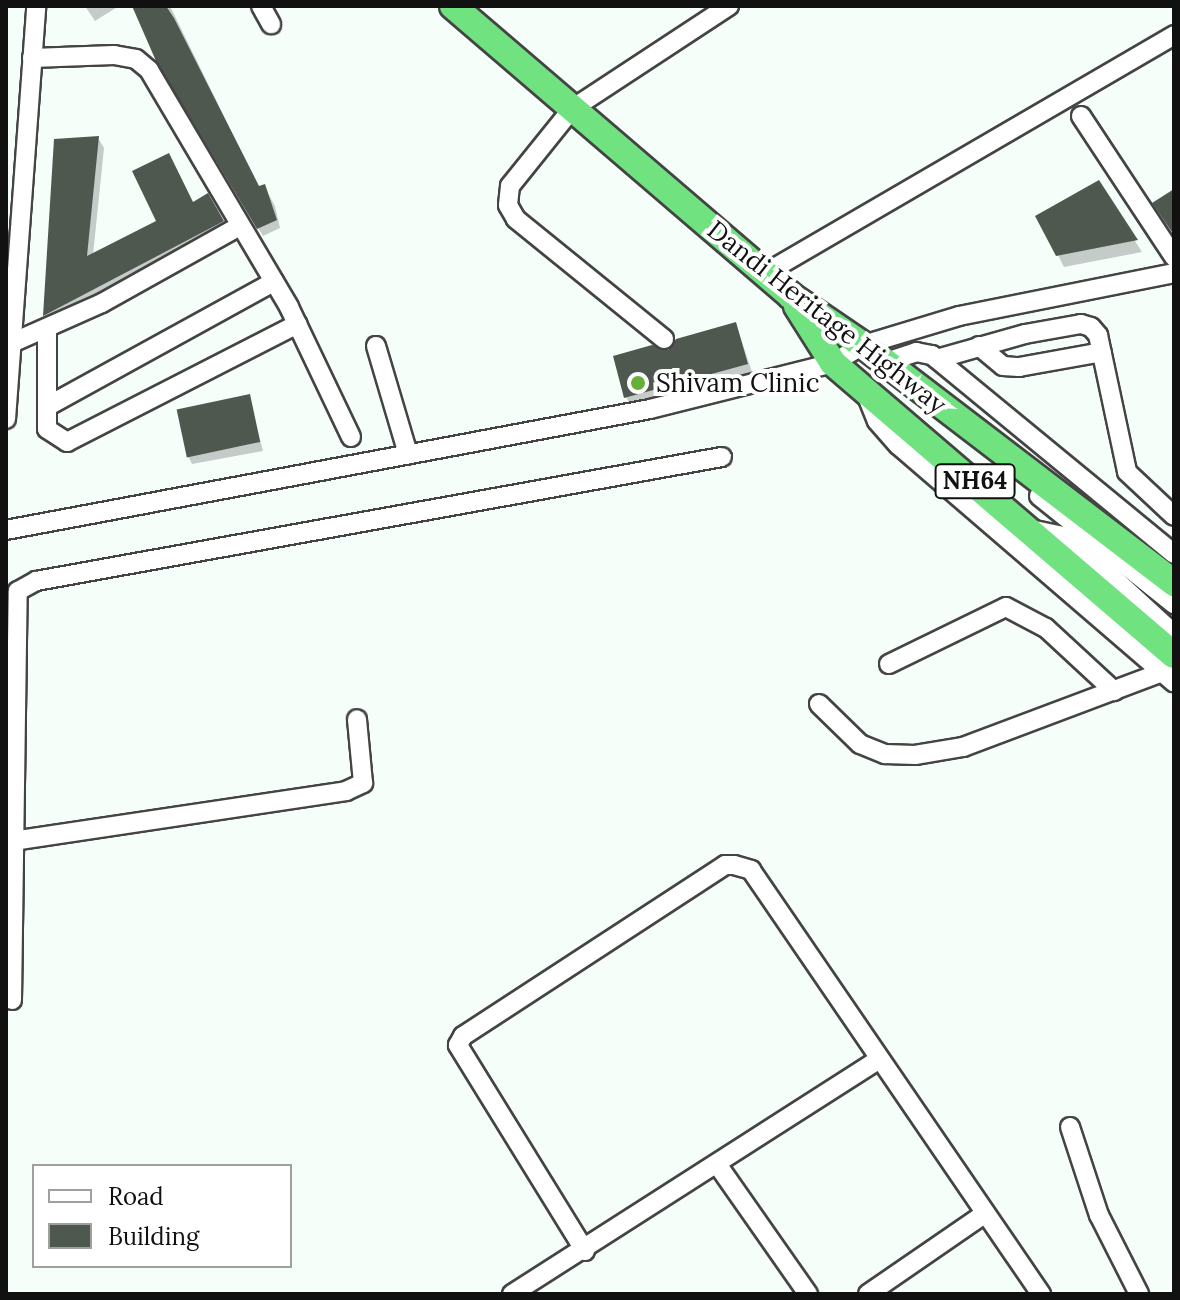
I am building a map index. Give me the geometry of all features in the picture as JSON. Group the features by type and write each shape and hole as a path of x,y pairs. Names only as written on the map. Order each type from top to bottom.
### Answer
{"highway":[{"name":"Dandi Heritage Highway","path":"453,6 791,296 886,362 1174,583"},
{"name":"NH64","path":"791,296 833,363 1030,529 1171,669"}],"street":[{"path":"6,419 14,342 10,268 36,6"},
{"path":"261,6 271,24"},
{"path":"664,339 516,219 508,205 510,186 572,109 722,8"},
{"path":"764,274 1174,35"},
{"path":"32,58 136,59 149,70 238,227 298,324 351,437"},
{"path":"1081,116 1174,257"},
{"path":"14,342 47,329 238,227"},
{"path":"6,530 650,409 833,363 863,345 1042,296 1174,273"},
{"path":"48,406 274,282"},
{"path":"47,329 47,429 67,442 298,324"},
{"path":"937,359 979,346 1081,324 1098,335 1127,472 1174,516"},
{"path":"376,346 408,454"},
{"path":"979,346 1003,366 1019,367 1102,352"},
{"path":"886,362 916,352 937,359 1174,554"},
{"path":"864,391 877,421 898,445 1171,669"},
{"path":"939,403 957,430 1174,604"},
{"path":"12,1000 9,841 15,605 18,591 36,581 722,457"},
{"path":"1030,529 1069,537 1174,634"},
{"path":"889,664 1006,607 1046,628 1114,691"},
{"path":"819,704 860,744 885,754 915,755 963,747 1171,669"},
{"path":"9,841 346,791 363,783 357,719"},
{"path":"585,1251 461,1058 458,1045 476,1027 725,865 734,865 751,870 983,1215 1041,1294"},
{"path":"512,1294 585,1251 879,1059"},
{"path":"1070,1127 1099,1215 1139,1294"},
{"path":"717,1164 808,1294"},
{"path":"868,1294 983,1215"}],"building":[{"path":"132,6 166,6 259,186 265,184 277,220 257,229 156,61"},
{"path":"99,136 87,256 156,221 132,171 169,153 193,202 208,193 224,221 43,316 54,139"},
{"path":"1099,180 1138,240 1056,256 1035,216"},
{"path":"1174,189 1174,235 1152,203"},
{"path":"736,322 748,364 624,398 613,356 652,345 668,350 676,339"},
{"path":"250,394 260,442 187,458 177,410"}],"place":[{"name":"Shivam Clinic","path":"638,383"}]}
